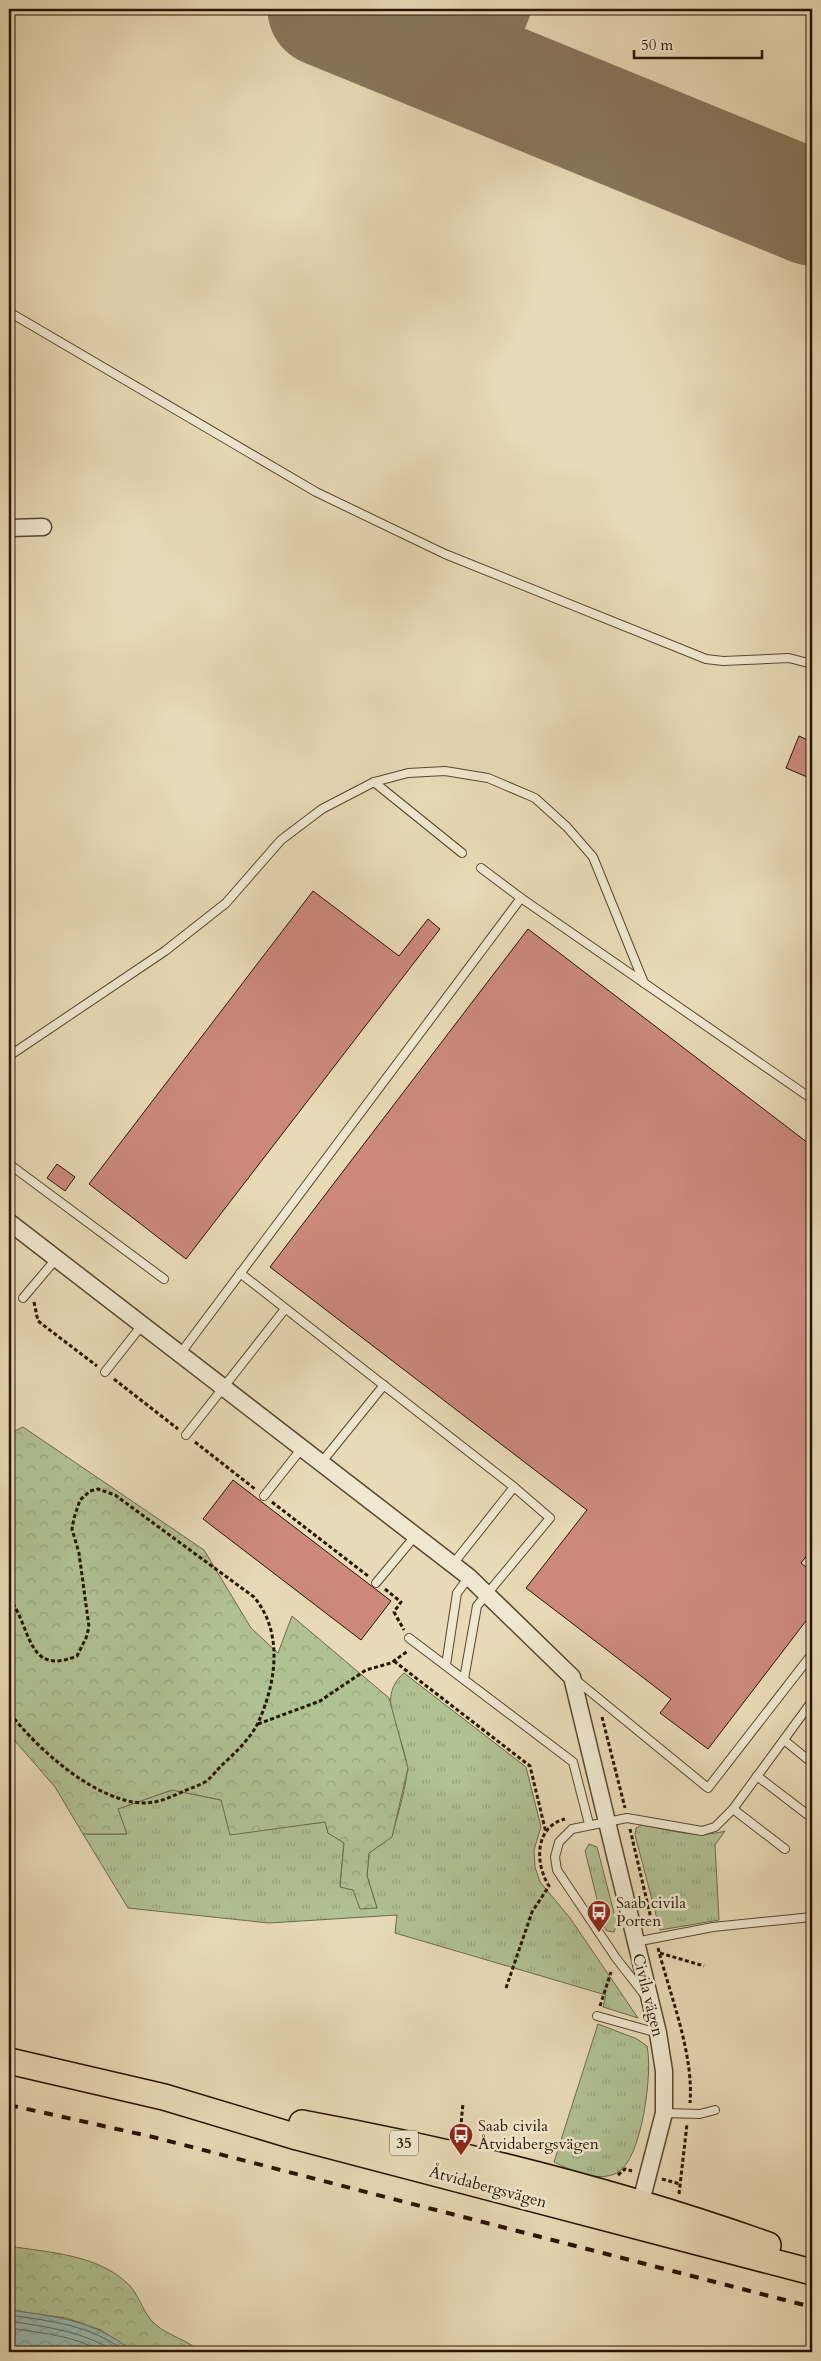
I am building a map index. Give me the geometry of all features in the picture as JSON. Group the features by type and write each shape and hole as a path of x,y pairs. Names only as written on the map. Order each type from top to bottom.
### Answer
{"main road":[{"name":"Åtvidabergsvägen","path":"9,2061 164,2097 315,2142 638,2214 812,2261"},
{"name":"Åtvidabergsvägen","path":"638,2214 812,2272"}],"street":[{"path":"9,528 43,527"},
{"path":"9,1222 469,1576 572,1677"},
{"name":"Civila vägen","path":"572,1677 658,2033 664,2071 664,2113 638,2214"}],"lane":[{"path":"9,312 316,492 445,554 706,659 723,661 789,658 812,664"},
{"path":"9,1056 164,951 226,903 281,840 315,814 374,782 408,773 445,771 488,778 535,798 567,827 593,858 644,983"},
{"path":"374,782 462,853"},
{"path":"481,868 521,898 812,1099"},
{"path":"180,1354 521,898"},
{"path":"9,1164 164,1279"},
{"path":"23,1298 56,1259"},
{"path":"240,1273 514,1487 550,1518 476,1606 464,1678"},
{"path":"186,1435 285,1309"},
{"path":"105,1372 142,1325"},
{"path":"322,1463 384,1385"},
{"path":"264,1496 302,1448"},
{"path":"453,1564 514,1487"},
{"path":"376,1582 416,1535"},
{"path":"446,1665 456,1593 469,1576"},
{"path":"409,1638 573,1762 589,1824"},
{"path":"572,1677 708,1788 812,1654"},
{"path":"650,2001 616,1958 557,1870 555,1857 559,1842 572,1828 627,1818 702,1830 714,1827 733,1809 810,1704 812,1705"},
{"path":"784,1740 812,1763"},
{"path":"757,1776 808,1816"},
{"path":"733,1809 785,1849"},
{"path":"635,1942 713,1927 812,1917"},
{"path":"597,2016 658,2033"},
{"path":"664,2113 700,2114 715,2110"}],"path":[{"path":"31,1289 38,1321 401,1602 394,1612 409,1638"},
{"path":"9,1598 17,1609 32,1649 38,1657 53,1662 65,1661 77,1656 86,1638 88,1626 79,1553 72,1529 80,1500 90,1491 98,1489 115,1495 254,1597 264,1609 274,1639 275,1668 258,1724 235,1754 205,1782 166,1799 146,1803 115,1797 86,1783 64,1768 9,1712"},
{"path":"258,1724 320,1701 366,1670 394,1661 418,1644"},
{"path":"394,1661 530,1766 546,1833"},
{"path":"506,1988 532,1912 549,1886"},
{"path":"660,1953 704,1966"},
{"path":"597,2016 616,1958"},
{"path":"460,2138 463,2103"}],"green space":[{"path":"23,1427 204,1550 251,1628 278,1653 292,1616 389,1698 408,1768 392,1837 369,1853 367,1876 377,1908 360,1909 353,1890 340,1887 344,1843 328,1833 325,1822 230,1835 221,1800 172,1790 118,1809 127,1834 83,1834 55,1787 9,1734 9,1434"},
{"path":"404,1673 526,1767 541,1827 534,1850 535,1867 540,1882 570,1918 638,2018 603,2007 606,1995 395,1933 397,1915 269,1923 128,1908 83,1834 126,1834 118,1809 172,1790 221,1800 281,1827 326,1822 328,1833 344,1842 340,1886 353,1890 377,1908 367,1876 369,1853 392,1836 407,1774 405,1756 391,1706 391,1695 395,1683"},
{"path":"642,1825 694,1834 725,1831 715,1845 719,1920 660,1930 635,1835 636,1828"},
{"path":"589,1844 597,1847 617,1924 614,1932 607,1931 604,1927 585,1851"},
{"path":"598,2024 637,2039 647,2046 648,2058 647,2094 644,2114 633,2151 626,2165 617,2173 601,2177 584,2174 554,2162"},
{"path":"9,2246 57,2253 104,2267 118,2275 130,2286 155,2324 200,2352 134,2352 101,2330 66,2318 9,2310"}],"water":[{"path":"9,2310 60,2318 90,2326 119,2341 134,2352 9,2352"}],"building":[{"path":"799,736 812,742 812,779 786,768"},
{"path":"313,891 399,956 428,919 440,929 186,1259 89,1184"},
{"path":"528,929 812,1146 812,1549 801,1563 812,1572 812,1613 708,1749 660,1713 671,1699 526,1588 587,1510 270,1267"},
{"path":"57,1164 75,1177 65,1191 47,1178"},
{"path":"233,1480 391,1601 361,1640 203,1519"}],"taxiway":[{"path":"482,73 508,9"}],"runway":[{"path":"325,9 812,208"}],"railway":[{"path":"9,2105 153,2137 812,2307"}],"place":[{"name":"Saab civila Porten","path":"599,1933"},
{"name":"Saab civila Åtvidabergsvägen","path":"461,2156"}]}
